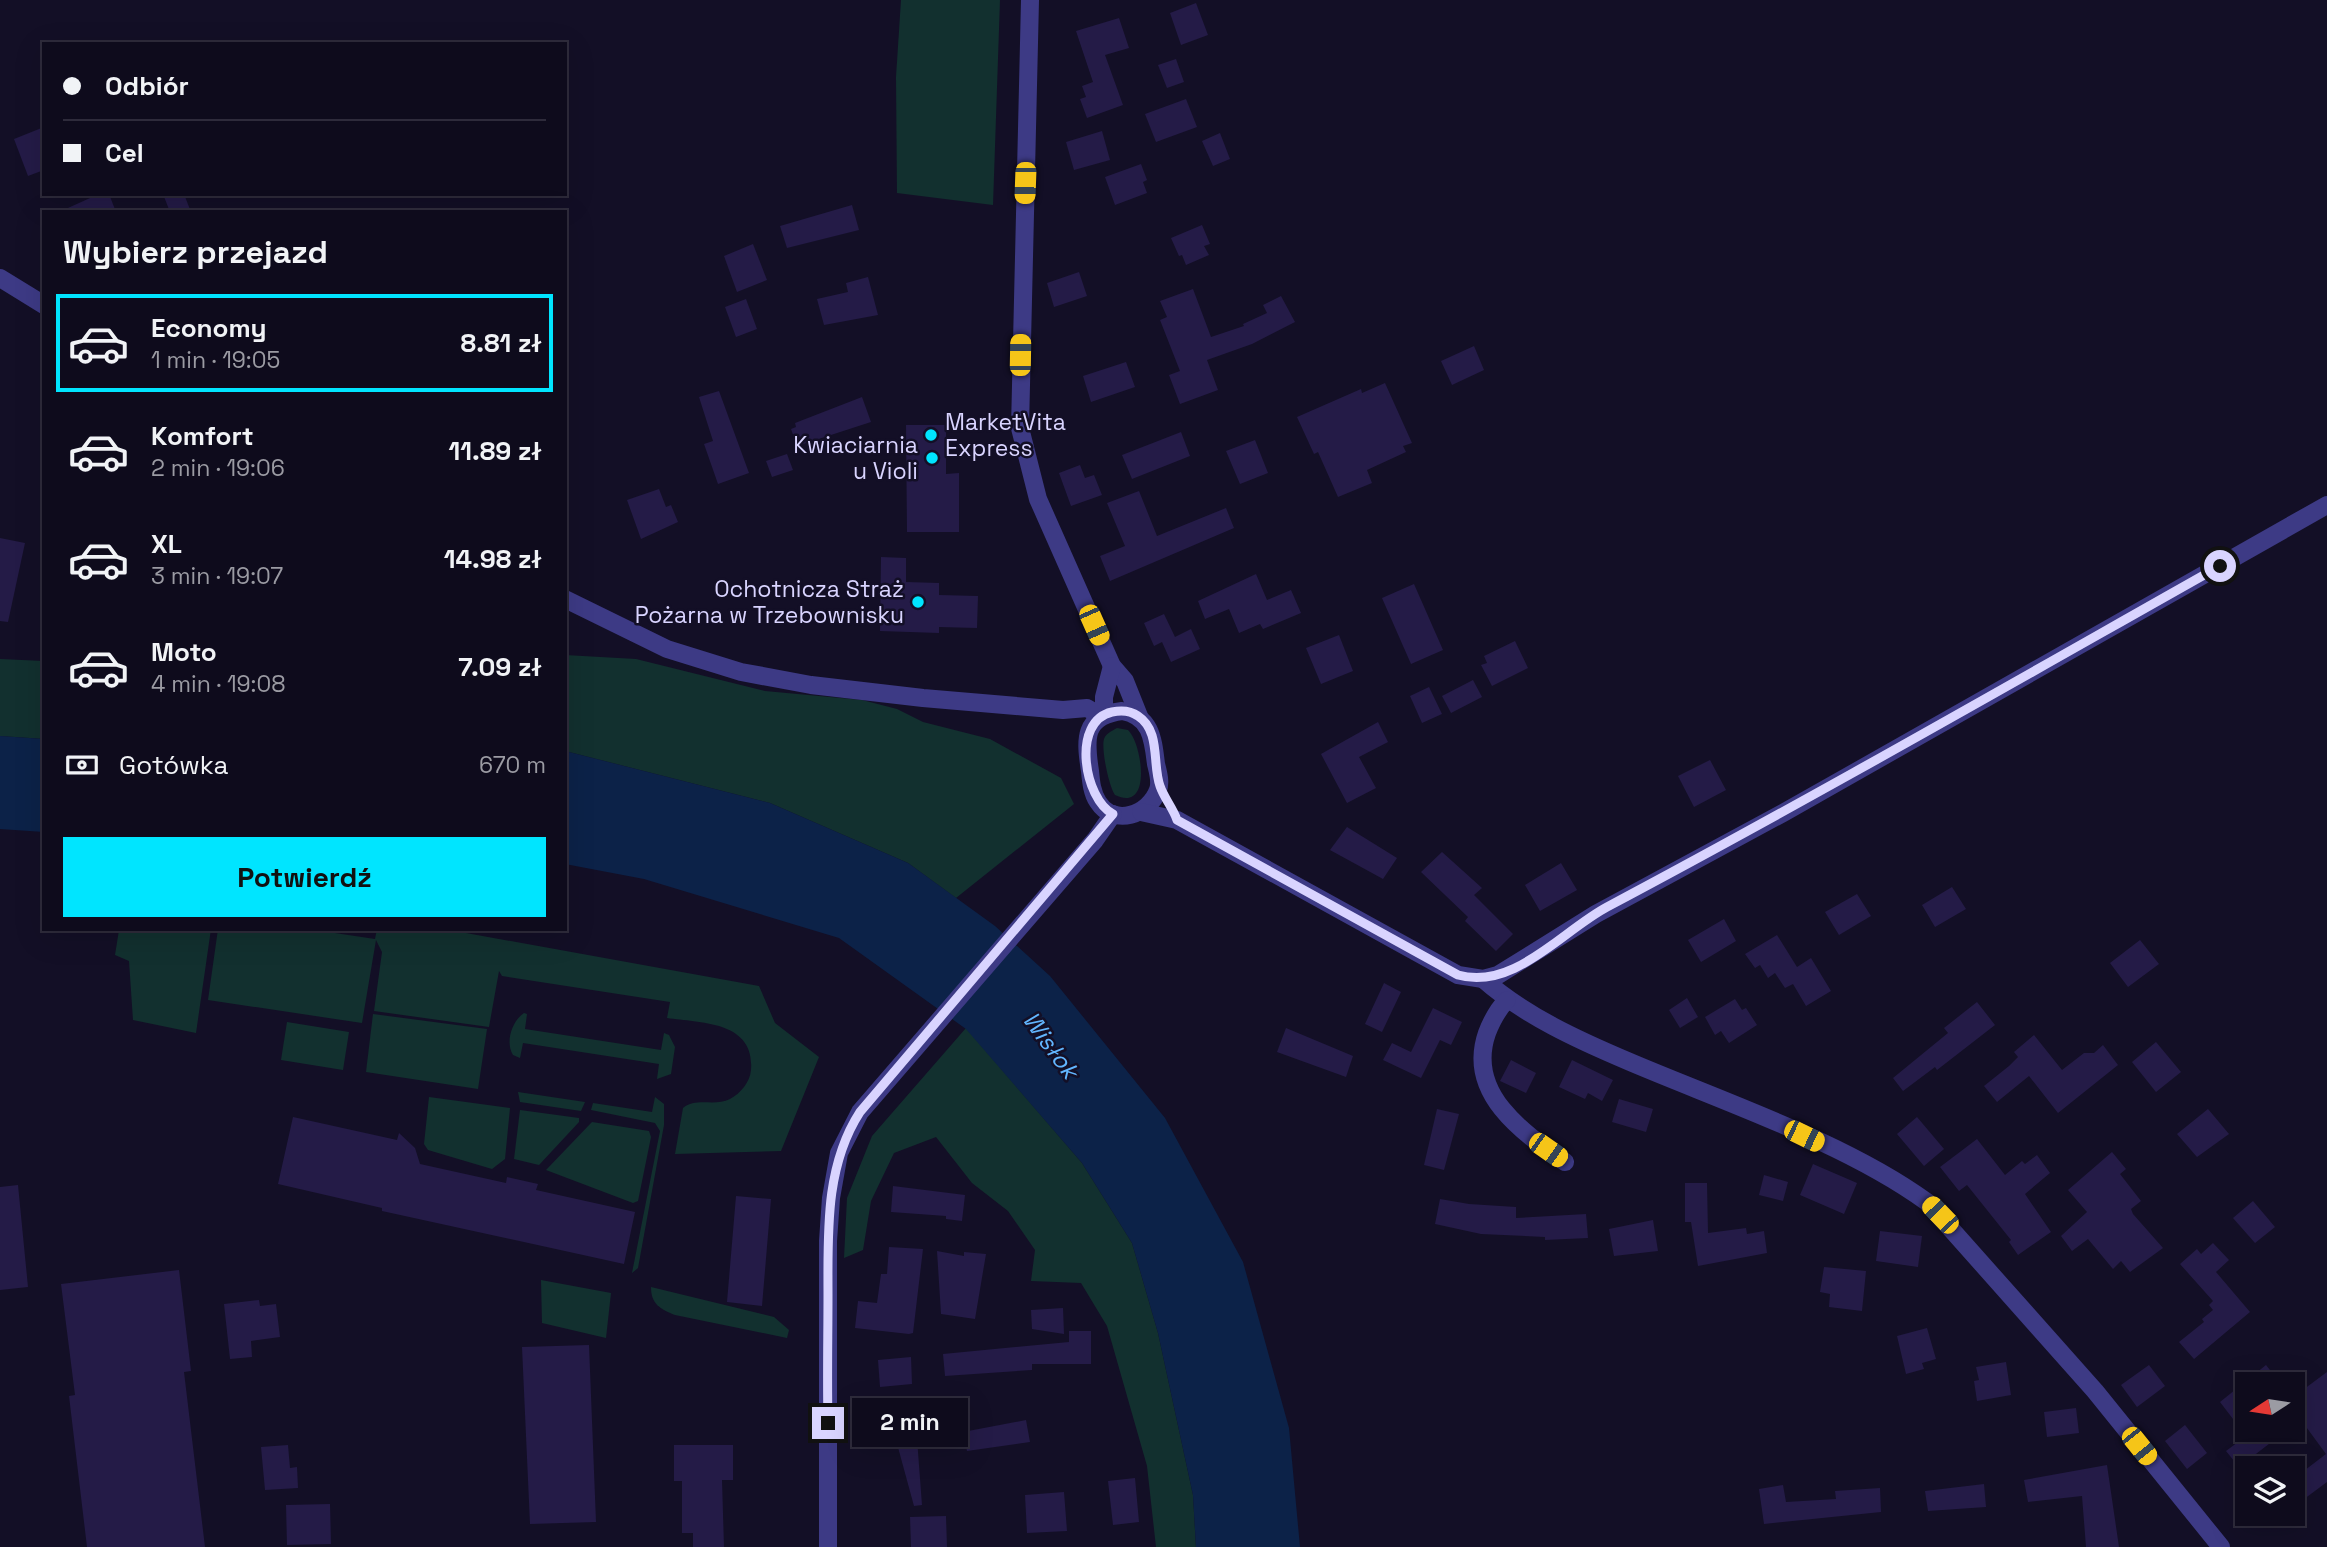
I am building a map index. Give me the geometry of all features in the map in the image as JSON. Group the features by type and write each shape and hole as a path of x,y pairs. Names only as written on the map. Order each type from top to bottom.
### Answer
{"street":[{"path":"1030,0 1020,428 1038,499 1112,666 1125,681 1139,716 1153,736 1160,786 1177,820"},
{"path":"0,278 42,304"},
{"path":"1141,812 1177,820 1458,975 1483,979 1522,964 1595,914 1783,813 2327,505"},
{"path":"567,600 667,649 741,672 811,685 1063,710 1087,708 1102,716"},
{"path":"1102,716 1112,666"},
{"path":"1063,710 1086,739"},
{"path":"1139,716 1122,711 1102,716 1089,730 1086,739 1093,793 1098,803 1113,814 1123,816 1141,812 1149,807 1160,786"},
{"path":"828,1547 831,1199 839,1153 847,1131 906,1055 1113,814"},
{"path":"1483,979 1507,1000 1586,1043 1804,1136 1899,1181 1927,1202 2078,1371 2221,1547"},
{"path":"1507,1000 1497,1011 1483,1044 1482,1068 1485,1083 1507,1115 1530,1138 1565,1162"}],"green space":[{"path":"901,0 1000,0 993,205 897,193 896,77"},
{"path":"567,655 636,659 765,691 862,700 897,709 923,722 990,739 1061,778 1074,804 956,898 908,863 770,803 567,752"},
{"path":"0,659 42,661 42,739 0,736"},
{"path":"1117,728 1128,730 1133,737 1140,761 1140,786 1135,794 1127,798 1115,795 1105,759 1104,739"},
{"path":"119,931 211,931 196,1033 133,1020 129,961 115,955"},
{"path":"218,931 321,931 375,939 377,931 455,931 759,986 775,1023 819,1057 781,1151 675,1154 683,1108 694,1103 730,1099 747,1083 751,1070 750,1054 735,1033 710,1024 667,1018 670,1002 502,976 499,971 489,1027 374,1011 382,952 376,940 362,1023 208,1000"},
{"path":"524,1013 527,1014 525,1029 661,1050 664,1033 669,1035 675,1047 671,1074 657,1079 659,1064 523,1043 520,1058 513,1055 510,1038 516,1021"},
{"path":"373,1014 487,1029 478,1089 366,1072"},
{"path":"287,1022 349,1032 343,1070 281,1060"},
{"path":"966,1028 1082,1163 1132,1243 1158,1333 1193,1495 1196,1547 1156,1547 1147,1466 1107,1326 1081,1283 1031,1281 1035,1250 1008,1211 972,1183 936,1137 894,1153 871,1201 863,1250 844,1258 847,1198 872,1136"},
{"path":"518,1092 585,1102 581,1111 520,1102"},
{"path":"429,1097 510,1108 505,1159 492,1169 428,1150 424,1144"},
{"path":"655,1097 664,1104 664,1125 638,1268 632,1273 660,1131 655,1123 591,1110 593,1103 652,1112"},
{"path":"520,1110 579,1118 579,1122 539,1165 514,1159"},
{"path":"592,1122 649,1131 651,1137 638,1201 633,1203 546,1170"},
{"path":"541,1280 611,1293 606,1338 542,1323"},
{"path":"651,1287 774,1317 789,1330 787,1338 675,1315 657,1305"}],"water":[{"path":"0,736 42,739 42,832 0,829"},
{"name":"Wisłok","path":"567,752 770,803 908,863 995,926 1050,976 1165,1118 1243,1262 1289,1428 1300,1547 1196,1547 1193,1495 1158,1333 1132,1243 1082,1163 966,1029 839,938 644,879 567,864"}],"building":[{"path":"1196,3 1208,35 1181,45 1170,13"},
{"path":"1119,18 1129,48 1105,55 1123,105 1087,118 1080,99 1086,97 1082,86 1093,82 1076,31"},
{"path":"1176,59 1184,82 1167,88 1158,65"},
{"path":"1186,99 1197,127 1156,142 1145,114"},
{"path":"42,128 42,171 28,176 14,139"},
{"path":"1102,131 1110,160 1074,170 1066,142"},
{"path":"1220,133 1230,159 1213,166 1202,141"},
{"path":"1141,164 1147,180 1143,182 1147,193 1115,205 1105,177"},
{"path":"95,196 110,196 115,210 63,210"},
{"path":"164,196 185,196 190,210 169,210"},
{"path":"852,205 859,230 787,248 780,226"},
{"path":"1202,225 1210,244 1204,246 1209,255 1186,265 1171,238"},
{"path":"753,244 767,280 737,292 724,256"},
{"path":"1079,272 1087,296 1054,307 1047,283"},
{"path":"868,277 878,315 824,325 817,299 848,292 846,283"},
{"path":"1193,289 1211,337 1244,326 1243,324 1267,313 1263,305 1281,296 1295,322 1252,344 1207,360 1218,390 1180,404 1169,375 1180,371 1160,320 1167,317 1160,301"},
{"path":"746,299 757,329 736,337 725,307"},
{"path":"1474,346 1484,370 1452,385 1441,361"},
{"path":"1126,362 1135,387 1091,402 1083,376"},
{"path":"1385,383 1412,443 1403,446 1406,452 1367,470 1372,483 1338,497 1318,452 1314,454 1297,417 1361,389 1362,393"},
{"path":"719,391 749,473 718,484 704,444 713,441 699,397"},
{"path":"862,397 871,422 797,446 791,429 796,427 795,423"},
{"path":"906,425 946,425 946,474 959,473 959,532 907,532"},
{"path":"1181,432 1190,456 1132,479 1122,455"},
{"path":"1255,440 1268,473 1240,484 1226,451"},
{"path":"787,454 793,470 772,477 766,461"},
{"path":"1080,465 1085,478 1094,475 1102,495 1071,506 1059,473"},
{"path":"659,489 666,507 671,505 678,522 641,539 627,500"},
{"path":"1139,491 1157,536 1226,508 1234,528 1110,581 1100,556 1125,546 1107,503"},
{"path":"0,538 25,543 8,622 0,621"},
{"path":"881,557 906,558 906,582 939,583 939,595 978,596 977,628 939,627 939,633 880,631"},
{"path":"1256,574 1267,600 1291,590 1301,613 1263,629 1260,624 1239,633 1229,609 1205,619 1198,601"},
{"path":"1414,584 1443,650 1411,664 1382,598"},
{"path":"1164,614 1175,637 1191,629 1200,649 1171,662 1162,642 1154,646 1144,623"},
{"path":"1339,635 1353,671 1321,684 1306,648"},
{"path":"1515,641 1528,668 1492,686 1481,665 1487,663 1484,656"},
{"path":"1473,680 1482,697 1451,713 1442,696"},
{"path":"1429,687 1442,714 1422,723 1410,696"},
{"path":"1378,722 1388,742 1359,757 1376,788 1347,803 1321,754"},
{"path":"1710,760 1726,790 1694,807 1678,776"},
{"path":"1347,827 1397,858 1383,879 1330,850"},
{"path":"1442,852 1482,888 1474,895 1513,934 1496,951 1465,921 1468,917 1421,872"},
{"path":"1561,863 1577,890 1540,911 1525,885"},
{"path":"1952,887 1966,909 1935,927 1922,905"},
{"path":"1857,894 1871,916 1839,935 1825,912"},
{"path":"1724,919 1736,941 1701,962 1688,940"},
{"path":"1777,935 1797,967 1811,958 1831,991 1806,1006 1793,984 1785,988 1775,973 1768,978 1760,965 1755,968 1745,954"},
{"path":"2140,940 2159,964 2128,987 2110,963"},
{"path":"1384,983 1401,992 1382,1032 1365,1024"},
{"path":"1687,998 1698,1017 1680,1028 1669,1010"},
{"path":"1735,999 1742,1010 1746,1008 1757,1025 1729,1043 1721,1031 1715,1035 1705,1017"},
{"path":"1977,1002 1995,1025 1937,1070 1935,1067 1903,1091 1893,1078 1948,1033 1944,1028"},
{"path":"1433,1008 1462,1022 1451,1045 1440,1040 1421,1078 1383,1060 1392,1043 1411,1052"},
{"path":"1286,1028 1353,1056 1346,1077 1277,1052"},
{"path":"2034,1035 2062,1070 2084,1053 2094,1053 2103,1045 2118,1065 2058,1113 2029,1076 1997,1102 1984,1086 2018,1057 2014,1052"},
{"path":"2156,1042 2181,1072 2156,1092 2132,1062"},
{"path":"1511,1060 1536,1073 1526,1093 1500,1081"},
{"path":"1572,1060 1613,1080 1602,1101 1588,1093 1585,1099 1559,1087"},
{"path":"1619,1099 1653,1109 1646,1132 1612,1122"},
{"path":"1437,1109 1459,1114 1444,1170 1424,1165"},
{"path":"2208,1109 2229,1134 2197,1157 2177,1134"},
{"path":"293,1117 397,1140 399,1133 415,1148 420,1164 506,1183 507,1177 538,1184 536,1190 635,1212 624,1264 382,1211 382,1208 278,1184"},
{"path":"1917,1117 1944,1149 1924,1166 1897,1134"},
{"path":"1977,1139 2005,1175 2022,1161 2025,1164 2037,1155 2050,1173 2025,1194 2051,1232 2018,1255 2009,1242 2011,1240 1967,1185 1959,1191 1940,1167"},
{"path":"2112,1152 2126,1169 2120,1174 2141,1201 2131,1209 2133,1214 2163,1248 2130,1272 2121,1261 2113,1269 2088,1239 2072,1251 2061,1236 2087,1212 2068,1190"},
{"path":"1813,1164 1857,1183 1844,1214 1800,1195"},
{"path":"1764,1175 1788,1182 1783,1201 1759,1195"},
{"path":"1685,1183 1707,1183 1708,1233 1746,1228 1747,1234 1764,1231 1767,1253 1698,1266 1691,1222 1685,1222"},
{"path":"18,1185 28,1287 0,1290 0,1187"},
{"path":"893,1186 965,1195 962,1221 946,1219 946,1216 891,1212"},
{"path":"736,1196 771,1199 762,1306 727,1302"},
{"path":"1440,1199 1516,1207 1516,1218 1586,1214 1588,1238 1545,1240 1545,1237 1481,1234 1435,1224"},
{"path":"2253,1201 2275,1227 2255,1243 2233,1218"},
{"path":"1653,1220 1658,1251 1614,1256 1609,1229"},
{"path":"1880,1231 1922,1236 1918,1267 1876,1261"},
{"path":"2213,1243 2229,1260 2216,1272 2250,1312 2194,1359 2179,1342 2204,1322 2202,1319 2213,1310 2209,1305 2213,1301 2180,1264 2197,1249 2201,1254"},
{"path":"889,1247 923,1249 913,1333 855,1328 858,1301 877,1303 881,1274 887,1274"},
{"path":"937,1251 964,1256 964,1252 986,1254 975,1319 941,1314"},
{"path":"1824,1267 1866,1271 1862,1311 1829,1307 1830,1294 1820,1292"},
{"path":"179,1270 191,1371 184,1372 205,1547 87,1547 69,1396 75,1395 61,1284"},
{"path":"259,1300 260,1306 276,1304 280,1337 251,1341 252,1357 230,1359 224,1304"},
{"path":"1063,1308 1064,1334 1032,1329 1031,1310"},
{"path":"1927,1328 1936,1359 1922,1363 1924,1369 1906,1374 1897,1336"},
{"path":"1069,1331 1091,1331 1091,1364 1032,1364 1032,1370 945,1376 943,1354 1069,1342"},
{"path":"589,1345 596,1522 530,1524 522,1347"},
{"path":"911,1357 912,1384 880,1387 878,1360"},
{"path":"2006,1362 2011,1395 1977,1401 1974,1381 1979,1380 1976,1367"},
{"path":"2149,1365 2165,1386 2137,1407 2121,1385"},
{"path":"2266,1365 2272,1372 2257,1372"},
{"path":"2327,1372 2327,1482 2305,1498 2305,1470 2326,1454 2305,1425 2305,1388"},
{"path":"2235,1390 2235,1422 2220,1402"},
{"path":"2076,1408 2079,1433 2047,1437 2044,1412"},
{"path":"915,1412 922,1505 914,1506 896,1440 887,1443 881,1421"},
{"path":"1026,1420 1030,1442 967,1451 963,1432"},
{"path":"2185,1425 2207,1453 2187,1469 2165,1441"},
{"path":"2238,1442 2271,1442 2253,1456 2235,1456 2235,1462 2226,1451"},
{"path":"288,1445 290,1468 297,1467 298,1488 265,1490 261,1447"},
{"path":"674,1445 733,1445 733,1480 722,1480 724,1547 693,1547 693,1533 682,1533 682,1481 674,1481"},
{"path":"2107,1465 2119,1547 2086,1547 2082,1496 2028,1502 2024,1480"},
{"path":"1135,1478 1139,1522 1113,1525 1108,1481"},
{"path":"1984,1484 1986,1507 1928,1511 1925,1491"},
{"path":"1783,1485 1786,1502 1836,1499 1835,1491 1880,1488 1881,1512 1764,1524 1759,1489"},
{"path":"1064,1492 1067,1531 1027,1533 1025,1495"},
{"path":"330,1504 331,1544 287,1545 286,1505"},
{"path":"946,1516 947,1547 911,1547 910,1517"}],"place":[{"name":"MarketVita Express","path":"931,435"},
{"name":"Kwiaciarnia u Violi","path":"932,458"},
{"name":"Ochotnicza Straż Pożarna w Trzebownisku","path":"918,602"}],"route":[{"path":"828,1423 828,1241 831,1199 839,1153 847,1131 906,1055 1108,823 1113,814 1098,803 1093,793 1086,746 1089,730 1101,716 1110,712 1129,712 1139,716 1147,724 1153,736 1160,786 1177,820 1458,975 1483,979 1522,964 1595,914 1783,813 2220,566"}]}
